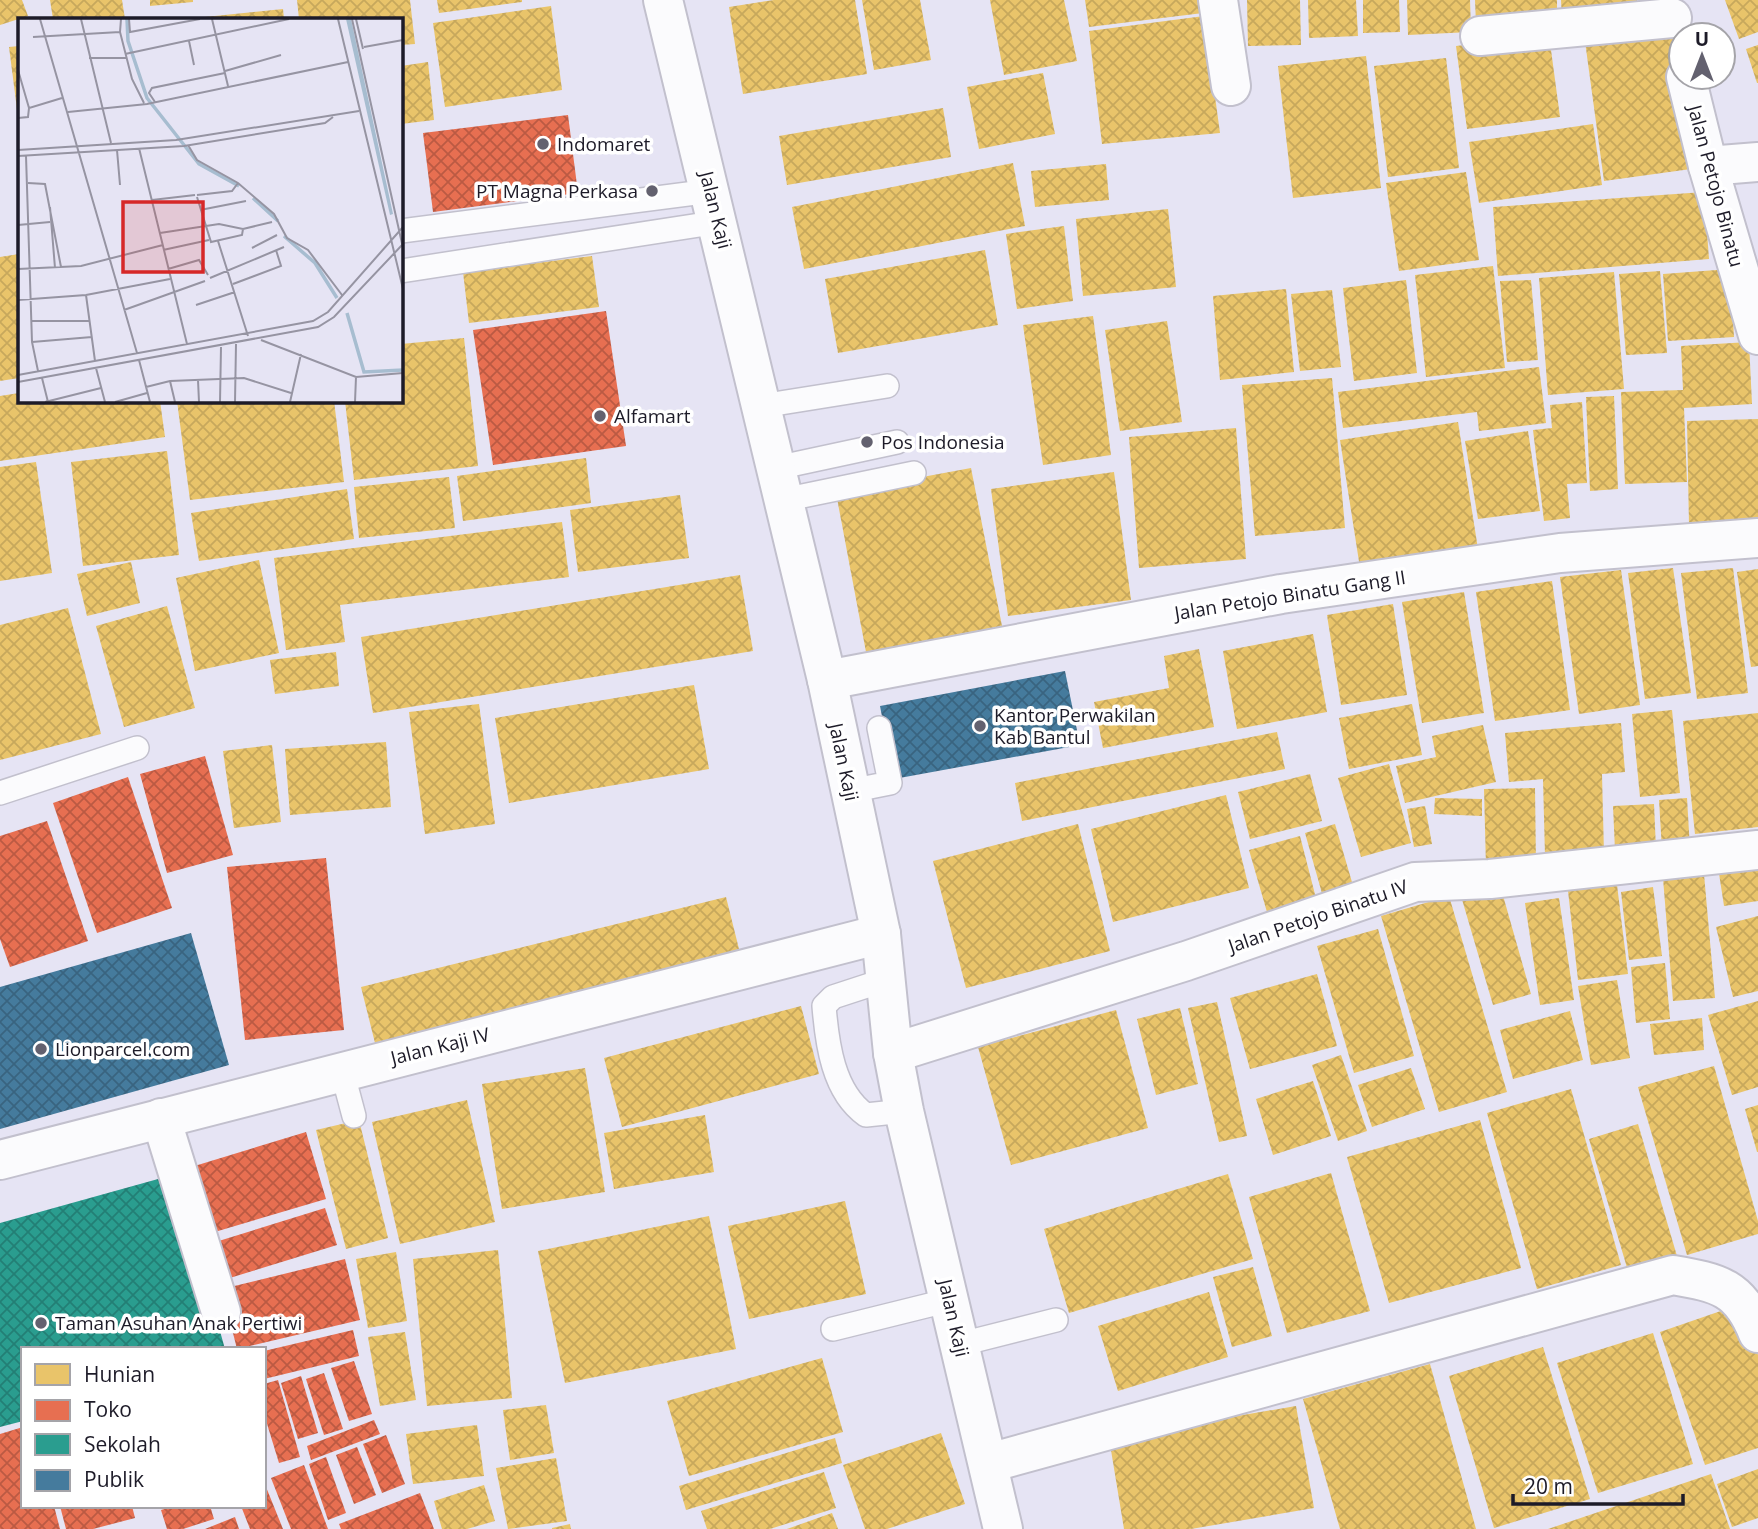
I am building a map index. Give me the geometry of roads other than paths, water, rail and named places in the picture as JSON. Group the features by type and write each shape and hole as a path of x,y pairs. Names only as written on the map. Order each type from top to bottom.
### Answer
{"street":[{"name":"Jalan Kaji","path":"663,0 715,206 827,680 881,934 893,1053 904,1111 1003,1529"},
{"path":"1219,0 1231,86"},
{"path":"1480,36 1669,9"},
{"name":"Jalan Petojo Binatu","path":"1689,91 1708,166 1752,293 1758,335"},
{"path":"1708,166 1758,162"},
{"name":"Jalan Petojo Binatu Gang II","path":"827,680 1281,594 1560,553 1758,538"},
{"name":"Jalan Petojo Binatu IV","path":"893,1053 1186,961 1415,882 1490,878 1758,850"},
{"name":"Jalan Kaji IV","path":"0,1160 881,934"},
{"path":"162,1118 221,1312"},
{"path":"989,1463 1673,1275 1711,1282 1734,1293 1749,1311 1758,1333"}],"lane":[{"path":"402,231 715,206"},
{"path":"402,271 715,206"},
{"path":"762,406 887,386"},
{"path":"780,484 897,442"},
{"path":"780,484 914,473"},
{"path":"850,791 890,783 879,728"},
{"path":"0,793 137,748"},
{"path":"885,980 833,998 824,1006 827,1036 839,1079 857,1109 866,1115 904,1111"},
{"path":"342,1071 354,1116"},
{"path":"833,1329 950,1300"},
{"path":"961,1344 1056,1320"}],"place":[{"name":"Indomaret","path":"543,144"},
{"name":"PT Magna Perkasa","path":"652,191"},
{"name":"Alfamart","path":"600,416"},
{"name":"Pos Indonesia","path":"867,442"},
{"name":"Kantor Perwakilan Kab Bantul","path":"980,726"},
{"name":"Lionparcel.com","path":"41,1049"},
{"name":"Taman Asuhan Anak Pertiwi","path":"41,1323"}]}
